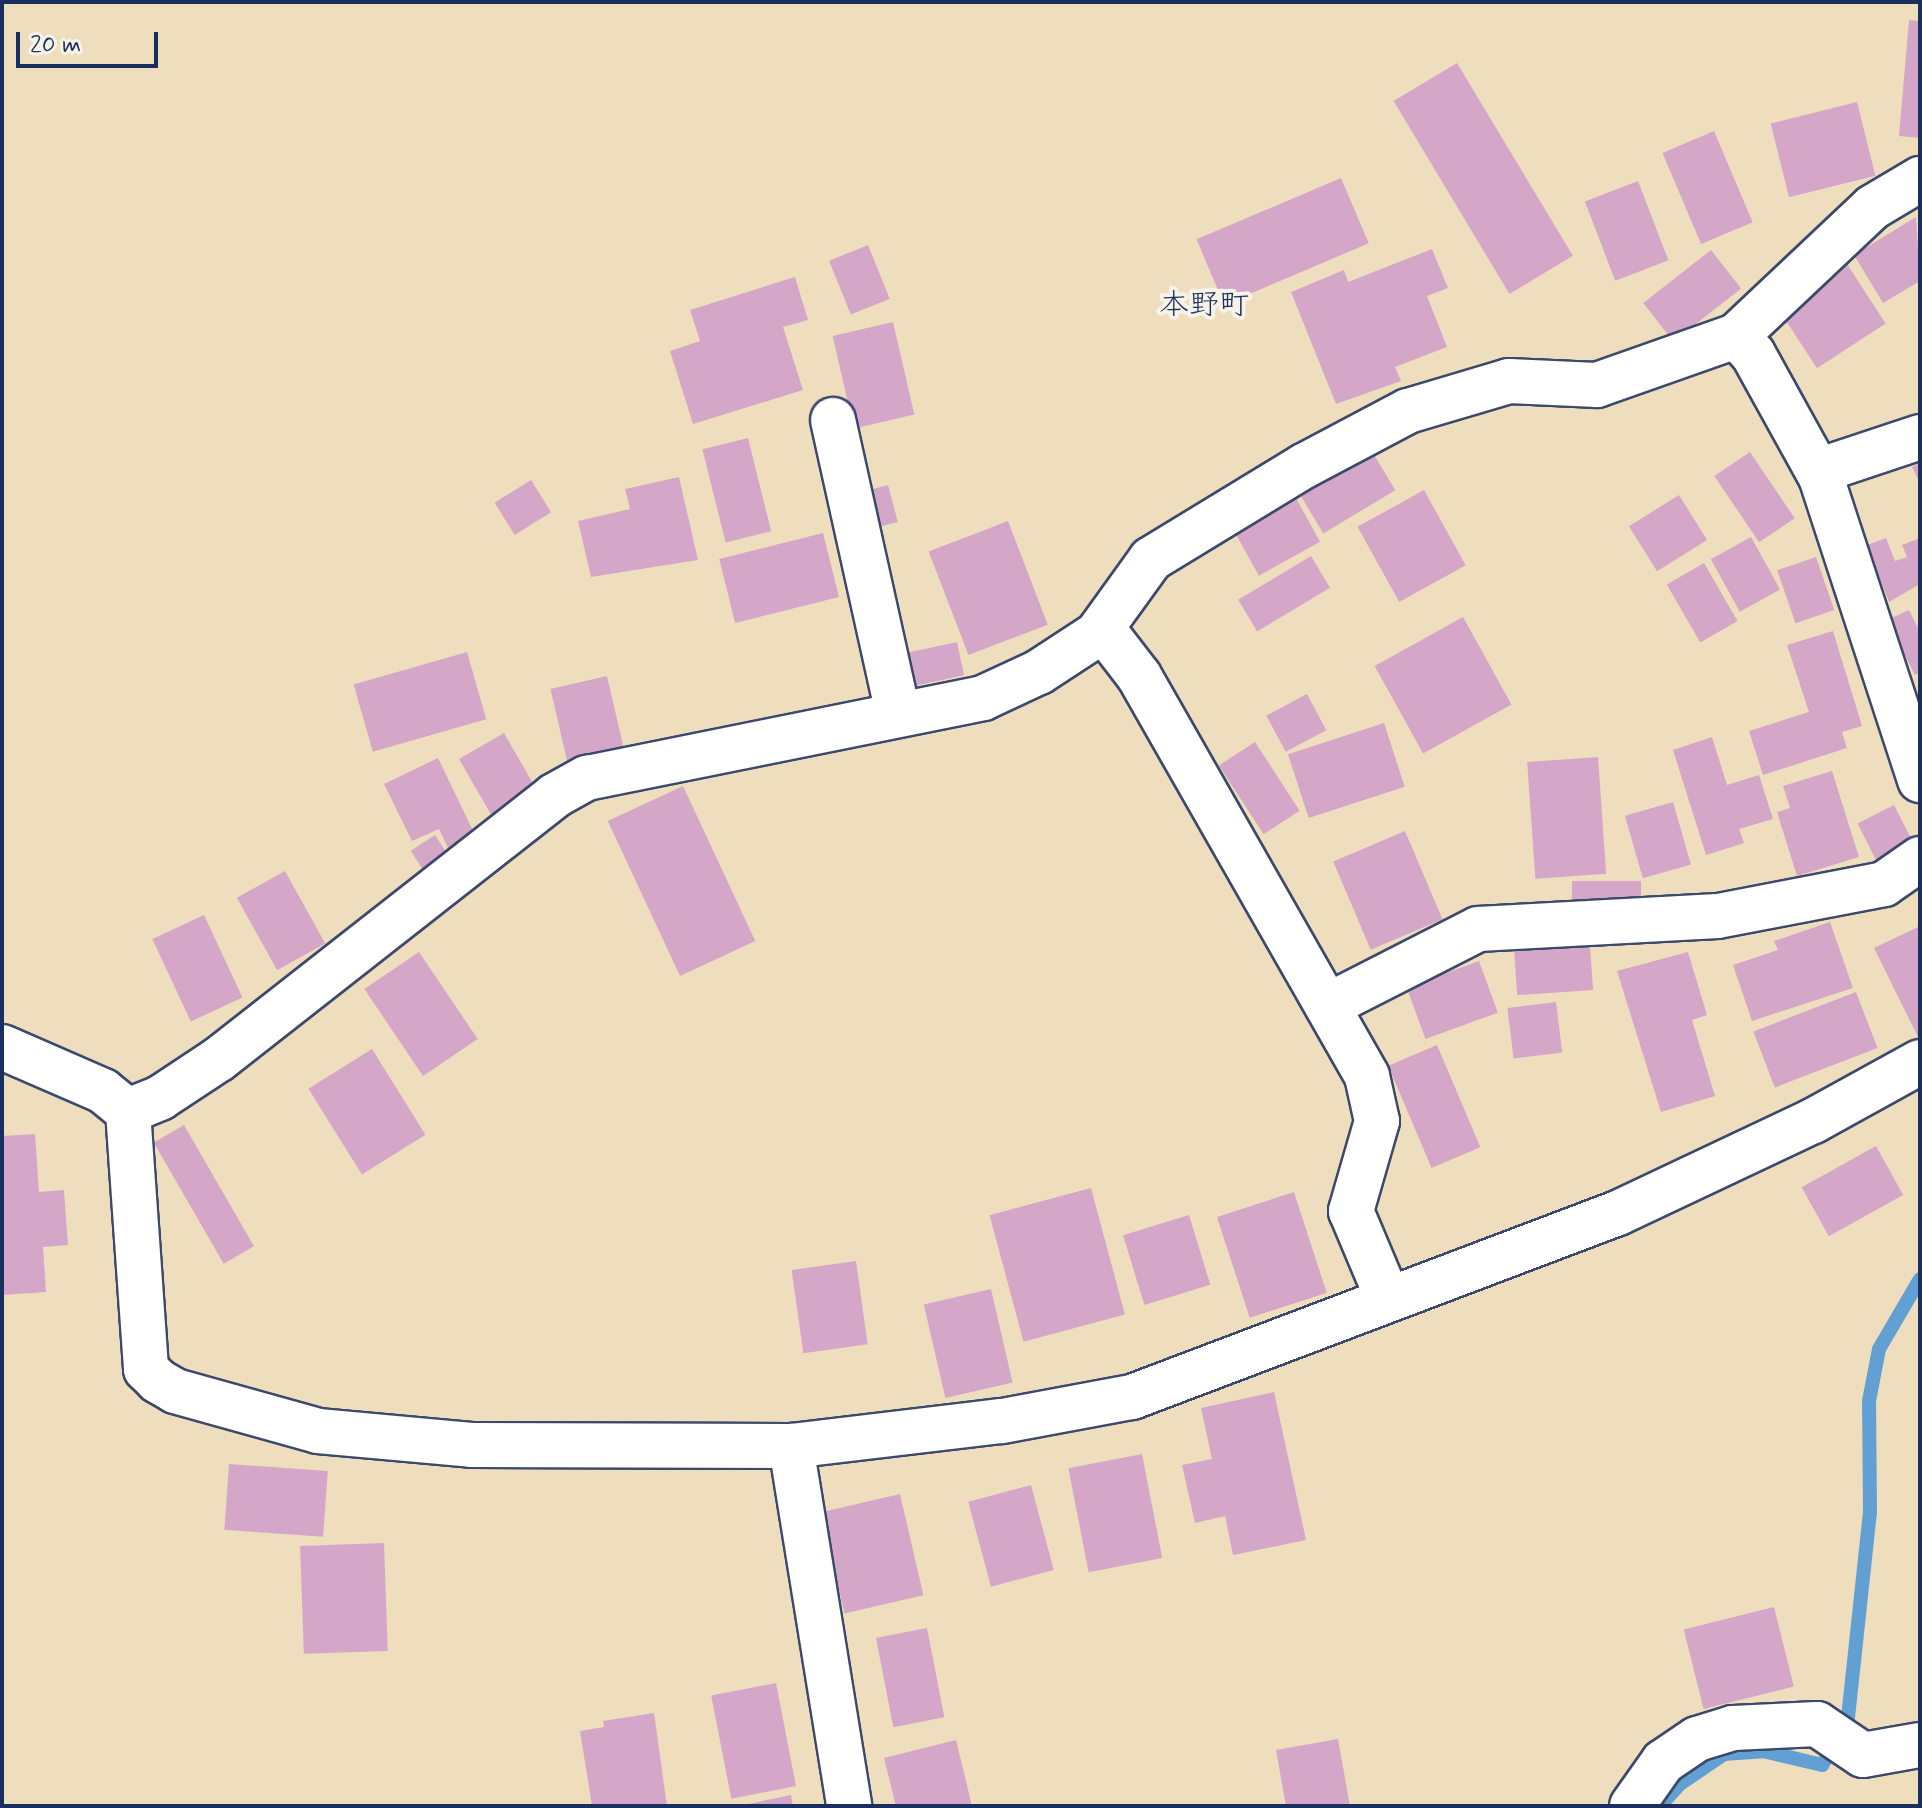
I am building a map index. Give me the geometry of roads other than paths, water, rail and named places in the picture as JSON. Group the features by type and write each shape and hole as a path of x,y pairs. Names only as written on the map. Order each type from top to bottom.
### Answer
{"street":[{"path":"128,1111 160,1098 219,1059 554,796 587,778 898,712 983,698 1039,672 1102,628 1151,559 1304,466 1408,411 1509,381 1597,385 1736,336 1873,207 1920,179"},
{"path":"1736,336 1753,354 1818,471 1920,780"},
{"path":"833,420 898,712"},
{"path":"1818,471 1920,437"},
{"path":"1102,628 1139,676 1367,1076 1377,1121 1351,1211 1388,1299"},
{"path":"1329,1005 1478,929 1718,916 1884,884 1920,859"},
{"path":"2,1047 103,1091 128,1111 146,1369 175,1391 318,1431 471,1445 791,1446 1002,1421 1132,1397 1618,1213 1813,1121 1920,1062"},
{"path":"791,1446 849,1806"},
{"path":"1632,1806 1663,1762 1697,1739 1733,1728 1817,1724 1869,1755 1920,1745"}],"waterway":[{"path":"1660,1806 1680,1784 1724,1754 1763,1751 1822,1765 1847,1727 1870,1512 1869,1401 1879,1349 1920,1279"}],"district":[{"name":"本野町","path":"1204,306"}]}
